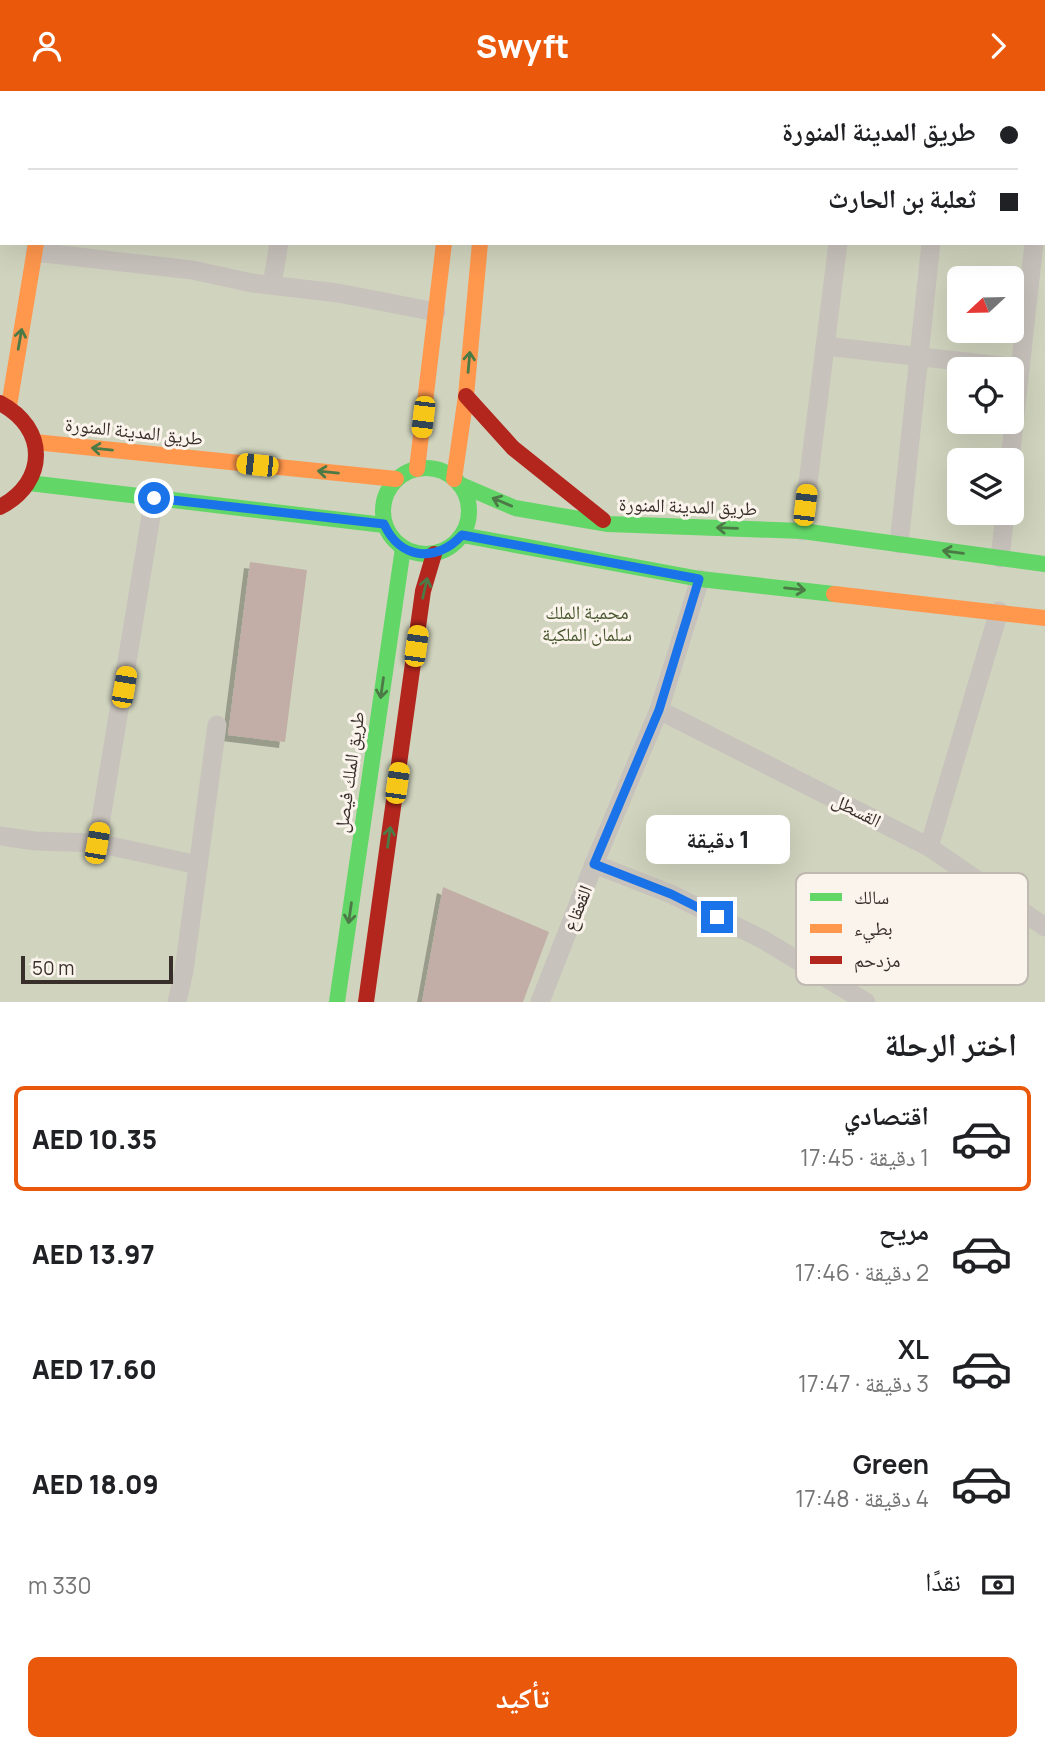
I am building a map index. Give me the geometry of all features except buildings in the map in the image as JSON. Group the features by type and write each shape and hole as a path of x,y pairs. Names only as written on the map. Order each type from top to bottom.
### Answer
{"main road":[{"path":"417,469 444,245"},
{"path":"457,482 480,245"},
{"path":"0,507 14,500 29,483 36,463 35,442 25,421 4,404 36,248"},
{"path":"466,396 489,426 517,453 608,524"},
{"name":"طريق المدينة المنورة","path":"35,442 396,479"},
{"path":"417,469 443,471 457,482 466,496 469,510 462,535 454,544 434,554 423,555 403,548 388,534 384,524 384,500 396,479 417,469"},
{"name":"طريق المدينة المنورة","path":"457,482 515,508 608,524 802,531 1045,564"},
{"path":"29,483 384,524"},
{"path":"462,535 699,579 1045,618"},
{"name":"طريق الملك فيصل","path":"337,1002 403,548"},
{"path":"366,1002 423,591 434,554"}],"street":[{"path":"272,285 279,245"},
{"path":"802,531 838,245"},
{"path":"900,544 930,245"},
{"path":"1021,357 1034,245"},
{"path":"36,248 192,270 252,283 338,293 436,312"},
{"path":"825,346 947,359"},
{"path":"97,843 154,498"},
{"path":"1000,558 1004,525"},
{"name":"القعقاع","path":"540,1002 659,710 699,579"},
{"path":"929,847 999,611"},
{"name":"القسطل","path":"659,710 929,847 967,873"},
{"path":"177,1002 184,971 217,725"},
{"path":"0,836 35,841 97,843 198,865"},
{"path":"594,864 671,894 764,940 796,959"},
{"name":"القسطل","path":"1028,915 1045,927"},
{"path":"838,985 866,1002"}],"green space":[{"name":"محمية الملك سلمان الملكية","path":"0,245 1045,245 1045,1002 0,1002"}],"traffic: fast":[{"path":"426,468 450,475 462,487 469,511 462,535 450,547 426,554 402,547 390,535 383,511 390,487 402,475 426,468"},
{"path":"29,483 384,525"},
{"path":"459,484 515,508 608,524 802,531 1045,564"},
{"path":"462,535 700,579 834,594"},
{"path":"337,1002 403,548"}],"traffic: slow":[{"path":"9,406 36,245"},
{"path":"417,469 444,245"},
{"path":"454,479 466,396 480,245"},
{"path":"35,442 396,479"},
{"path":"834,594 1045,618"}],"traffic: jam":[{"path":"466,396 513,448 603,520"},
{"path":"0,403 27,426 34,440 36,455 34,470 27,484 0,507"},
{"path":"366,1002 423,591 434,554"}],"route":[{"path":"154,498 384,524 395,542 413,553 423,555 445,550 462,535 699,579 659,710 594,864 671,894 717,917"}]}
